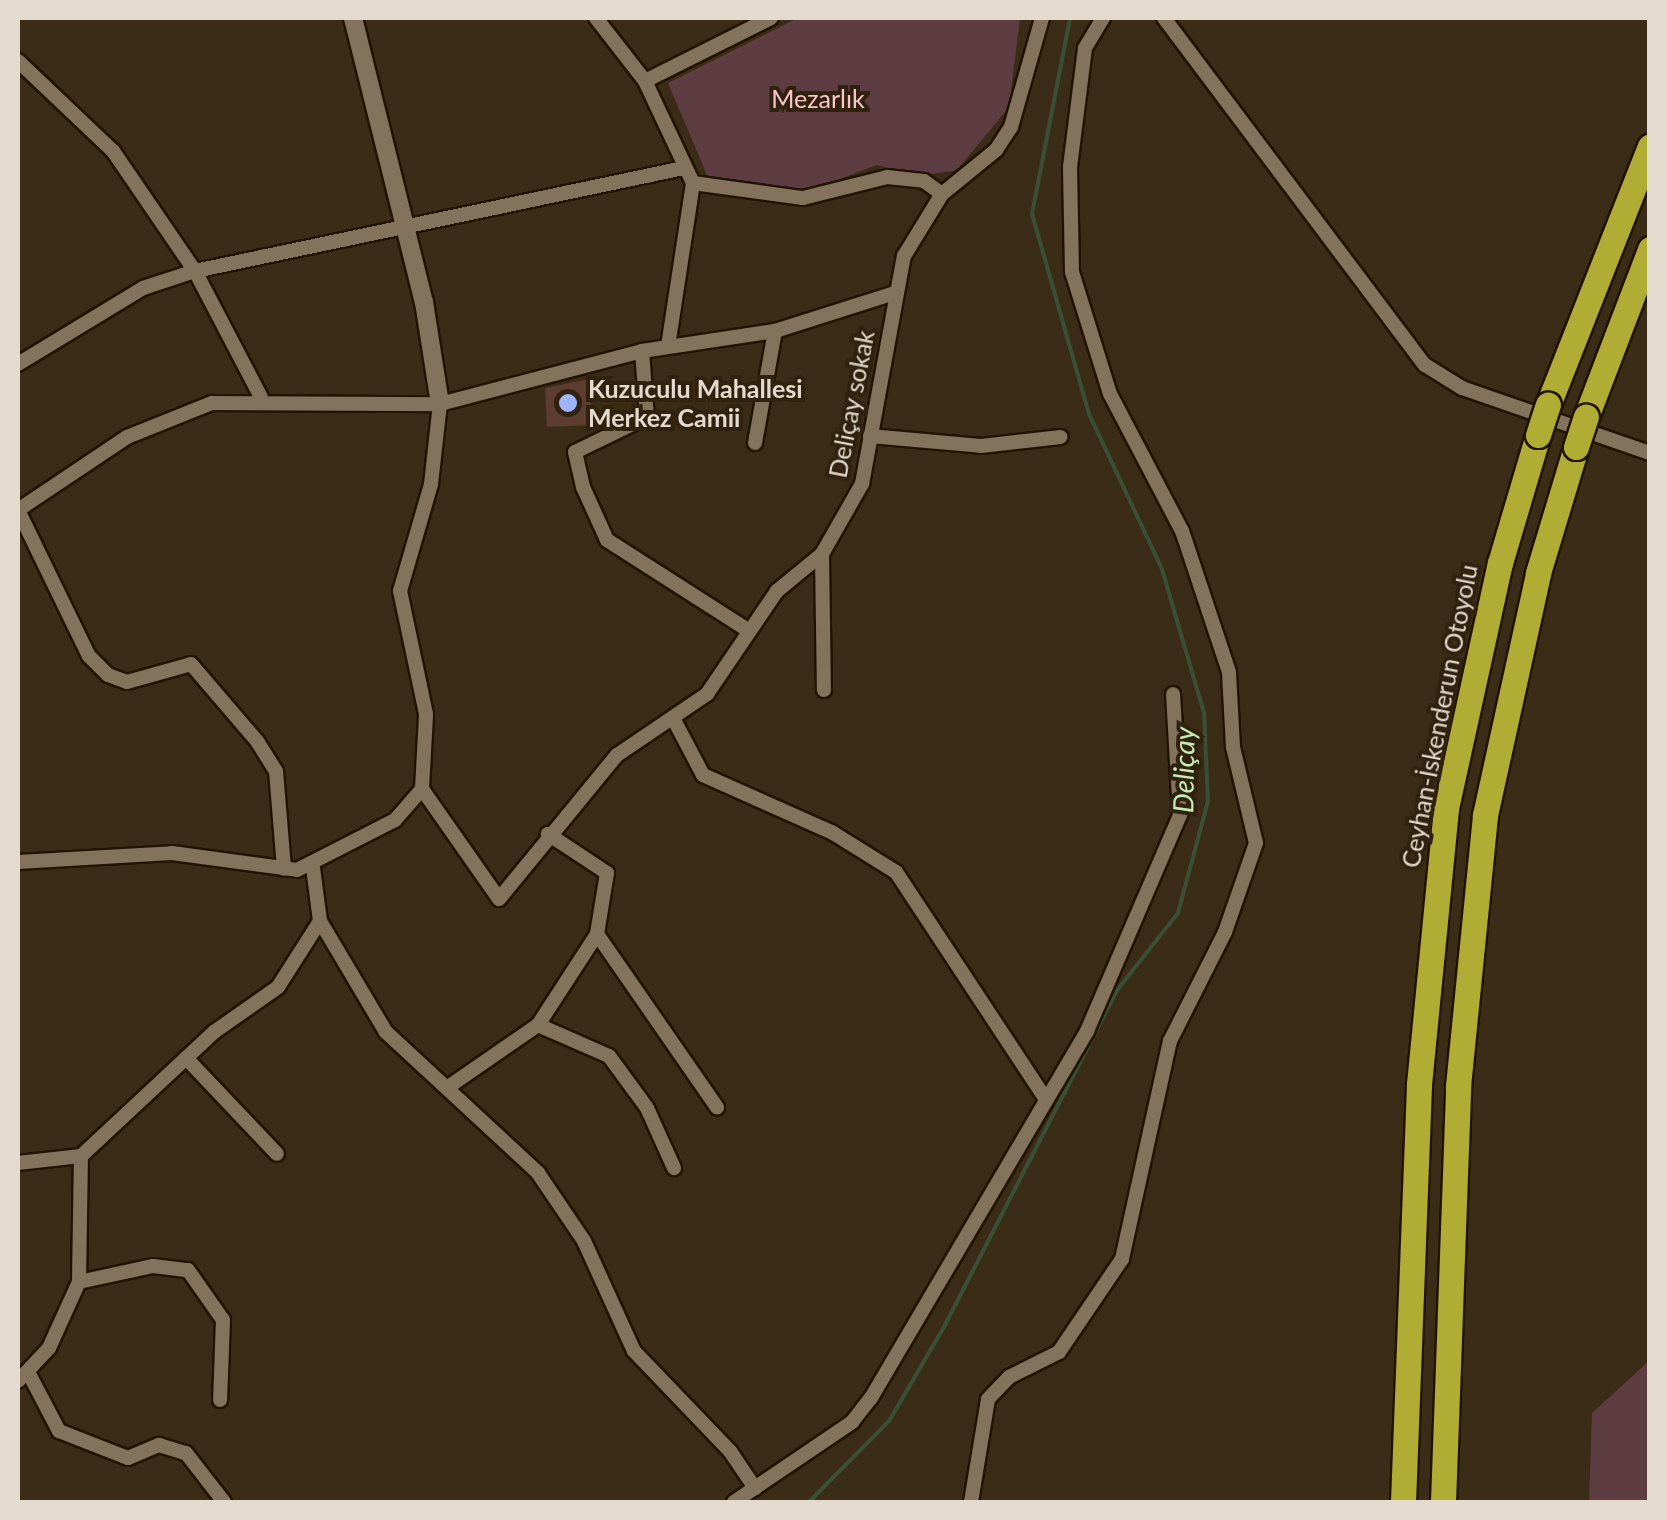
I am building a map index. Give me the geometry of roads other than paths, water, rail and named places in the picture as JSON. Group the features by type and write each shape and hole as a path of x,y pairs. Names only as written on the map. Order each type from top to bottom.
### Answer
{"highway":[{"name":"Ceyhan-İskenderun Otoyolu","path":"1403,1502 1418,1084 1441,845 1500,562 1548,404 1650,146"},
{"path":"1443,1502 1458,1086 1482,832 1538,572 1586,417 1650,249"}],"street":[{"path":"18,862 172,854 284,870 313,868 395,820 422,790 426,714 400,591 431,484 440,404 406,226 353,18"},
{"path":"596,18 645,81 692,184 668,346"},
{"path":"645,81 771,18"},
{"name":"Deliçay sokak","path":"422,790 499,899 548,834 617,755 674,720 707,694 777,591 822,554 862,484 904,256 942,194 996,150 1011,127 1042,18"},
{"path":"971,1502 988,1400 1009,1377 1059,1352 1122,1259 1170,1041 1225,932 1256,843 1233,746 1229,672 1182,531 1110,394 1072,272 1070,167 1085,48 1102,18"},
{"path":"1164,18 1425,365 1462,388 1650,453"},
{"path":"18,61 113,151 195,271 262,398"},
{"path":"18,364 143,288 195,271 684,168"},
{"path":"692,184 803,198 887,177 924,181 942,194"},
{"path":"284,870 276,771 257,741 191,664 127,682 108,675 89,656 18,510 126,437 212,403 262,398 440,404 642,350 668,346 702,348 775,331 896,293"},
{"path":"756,444 775,331"},
{"path":"642,350 647,417 575,452 583,487 607,540 748,630"},
{"path":"870,436 981,446 1060,437"},
{"path":"822,554 824,690"},
{"path":"734,1502 852,1422 870,1398 1087,1031 1180,815 1173,694"},
{"path":"674,720 703,775 833,832 896,872 1046,1098"},
{"path":"451,1085 538,1026 597,934 607,873 548,834"},
{"path":"313,868 320,921 386,1032 451,1085 538,1173 584,1242 634,1352 730,1451 755,1488"},
{"path":"18,1163 81,1156 186,1058 278,987 320,921"},
{"path":"597,934 717,1106"},
{"path":"538,1026 609,1056 647,1108 674,1168"},
{"path":"186,1058 276,1154"},
{"path":"81,1156 79,1282 49,1348 23,1376 59,1431 128,1458 159,1445 186,1453 224,1502"},
{"path":"79,1282 153,1266 188,1270 223,1320 220,1400"}],"waterway":[{"name":"Deliçay","path":"809,1502 889,1421 945,1325 1118,989 1178,913 1208,801 1204,713 1162,569 1089,414 1032,214 1070,18"}],"place":[{"name":"Kuzuculu Mahallesi Merkez Camii","path":"568,403"}],"park label":[{"name":"Mezarlık","path":"818,98"}]}
